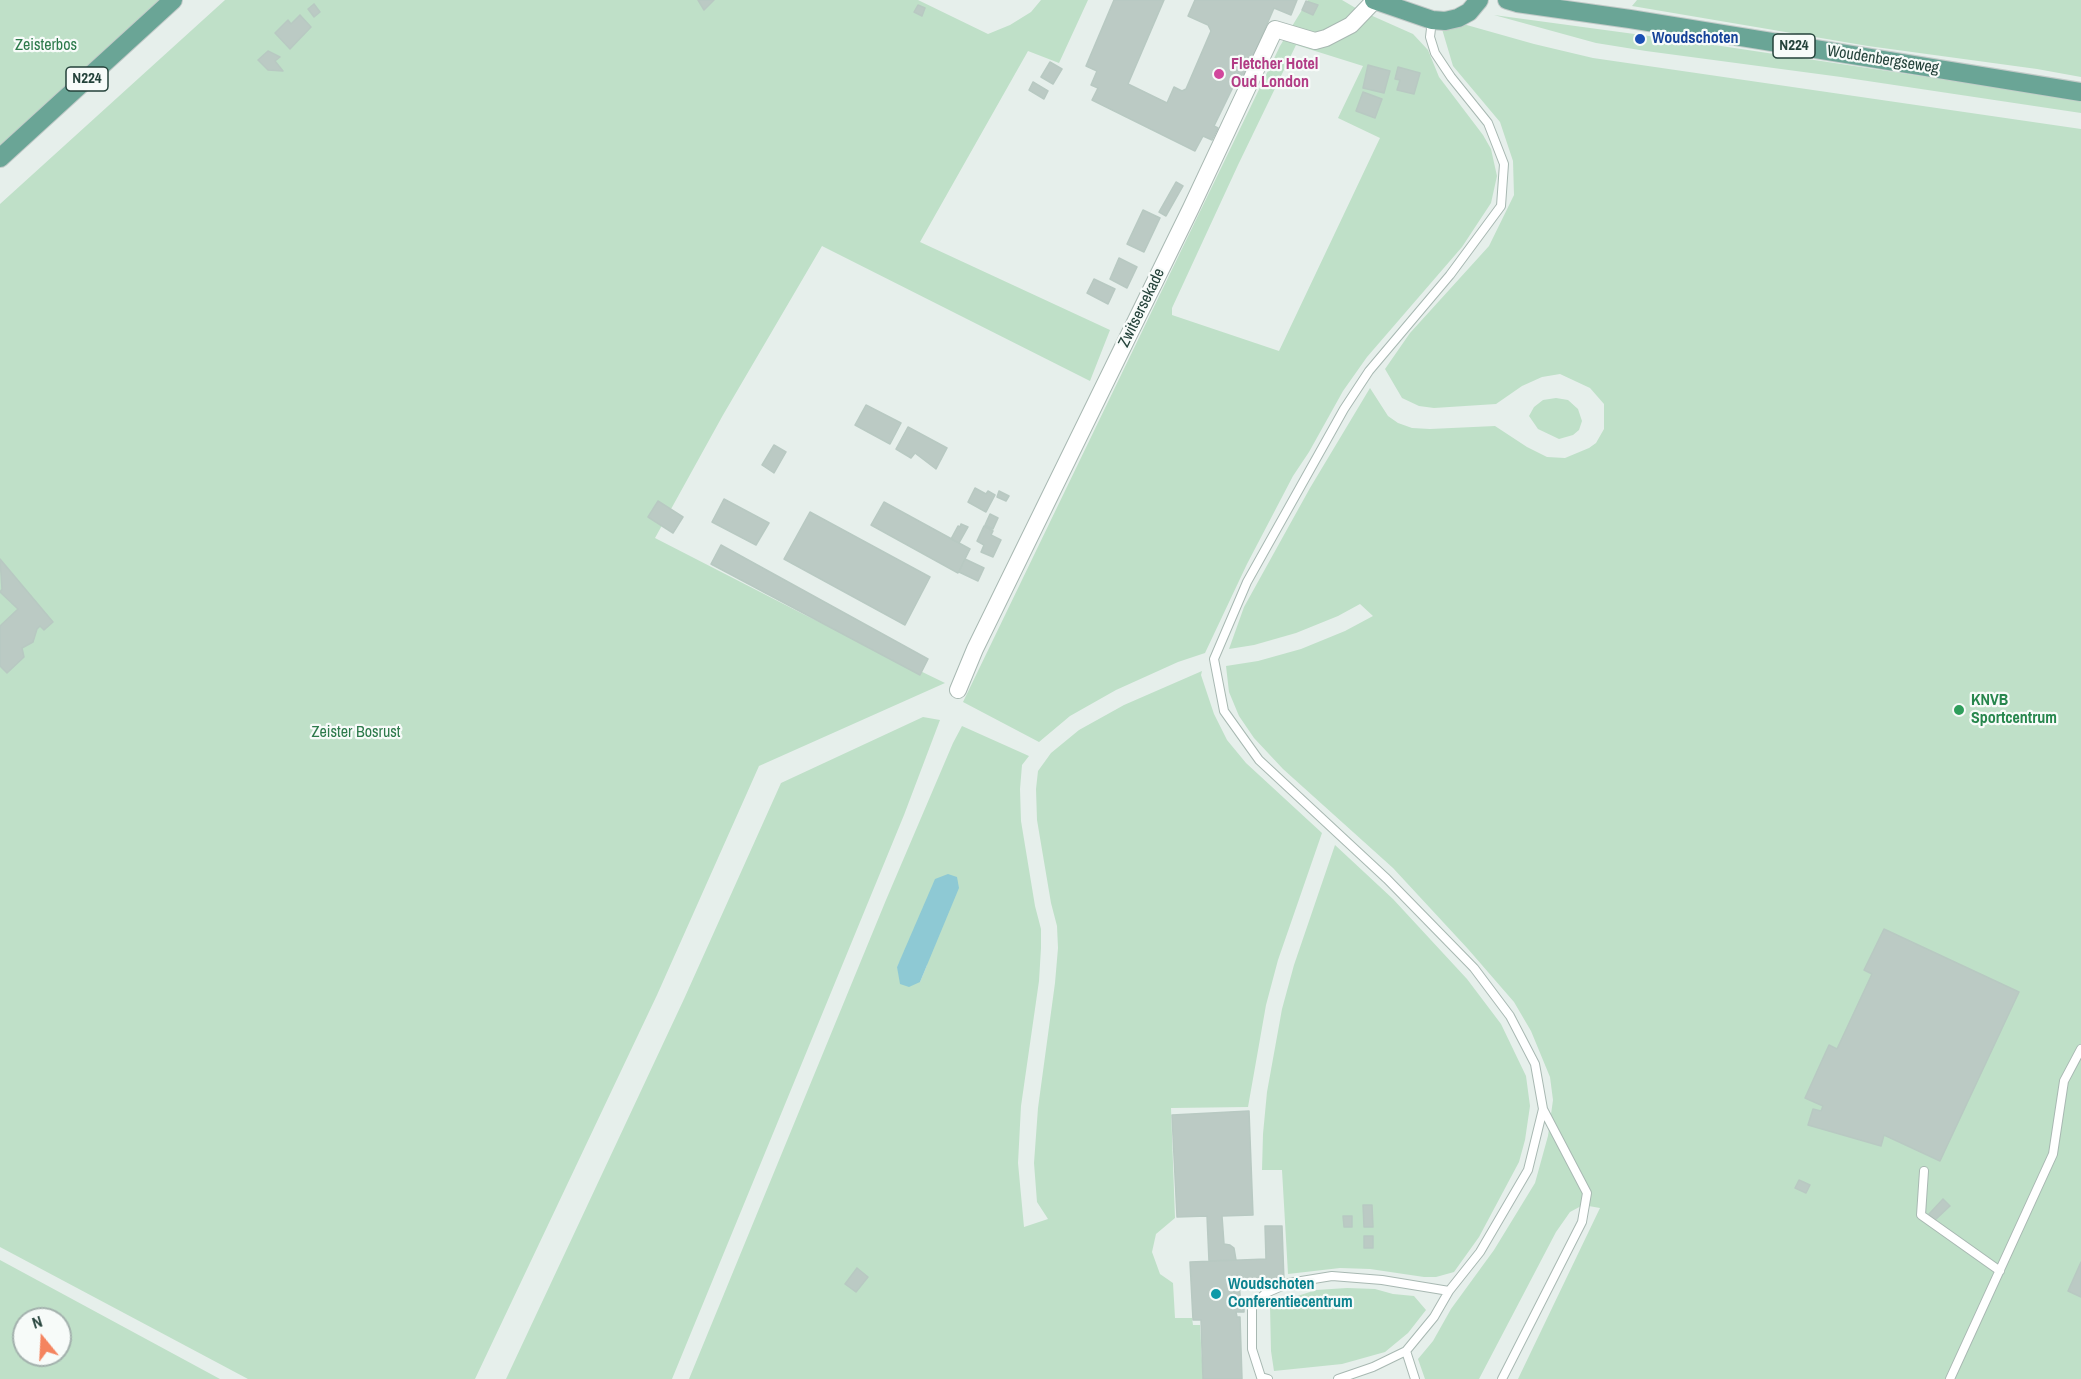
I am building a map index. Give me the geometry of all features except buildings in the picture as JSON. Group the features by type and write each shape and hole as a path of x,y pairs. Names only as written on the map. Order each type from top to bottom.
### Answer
{"main road":[{"name":"N224","path":"0,158 173,0"},
{"path":"1374,0 1432,20 1444,21 1458,18 1469,12 1479,0"},
{"name":"Woudenbergseweg","path":"1507,0 2081,92"}],"street":[{"name":"Zwitsersekade","path":"958,690 975,649 1191,208 1275,29 1315,40 1326,38 1351,25 1374,0"}],"lane":[{"path":"1432,20 1430,37 1435,53 1488,123 1504,164 1501,206 1450,275 1370,371 1344,409 1247,582 1214,659 1224,711 1259,760 1387,879 1473,968 1510,1016 1534,1064 1543,1109 1587,1192 1582,1222 1502,1379"},
{"path":"1950,1379 2053,1154 2064,1081 2081,1049"},
{"path":"1338,1379 1372,1367 1406,1351 1434,1317 1449,1291 1480,1252 1528,1170 1543,1109"},
{"path":"1924,1171 1921,1215 2000,1271"},
{"path":"1268,1379 1261,1377 1252,1348 1252,1306 1266,1293 1289,1283 1332,1276 1382,1280 1449,1291"},
{"path":"1406,1351 1415,1379"}],"green space":[{"name":"Zeisterbos","path":"0,0 161,0 0,152"},
{"name":"Zeister Bosrust","path":"225,0 918,0 988,34 1010,25 1031,12 1041,0 1088,0 1059,63 1028,51 920,242 1110,330 1090,381 822,246 723,415 655,538 945,683 759,766 657,995 475,1379 248,1379 0,1247 0,204"},
{"path":"1308,0 1342,0 1413,34 1428,50 1439,77 1491,149 1497,176 1491,203 1462,247 1367,357 1343,391 1293,476 1247,564 1205,653 1178,662 1116,690 1070,716 1039,742 963,702 1280,46","holes":["1296,45 1363,66 1338,118 1380,138 1279,351 1172,315 1172,308"]},
{"path":"1637,0 2081,0 2081,77 1868,46 1632,6"},
{"path":"1494,15 1701,43 2081,100 2081,113 1596,43"},
{"path":"1456,22 1593,58 2081,129 2081,1379 1518,1379 1600,1208 1583,1205 1570,1212 1556,1232 1479,1379 1425,1379 1418,1359 1433,1341 1451,1309 1494,1250 1535,1183 1548,1136 1553,1100 1550,1077 1531,1031 1514,1002 1468,949 1393,868 1283,769 1254,738 1239,716 1229,692 1226,666 1258,661 1301,649 1345,631 1373,616 1360,604 1338,616 1296,633 1254,645 1229,649 1244,607 1310,488 1370,388 1388,416 1398,423 1412,428 1430,429 1495,426 1547,457 1565,458 1589,448 1596,443 1604,429 1604,404 1590,388 1560,374 1542,377 1522,386 1496,404 1434,408 1419,406 1402,398 1385,369 1410,333 1489,246 1514,195 1513,161 1500,122 1453,66 1442,29"},
{"path":"1556,398 1568,400 1578,409 1582,421 1579,430 1573,435 1559,439 1538,429 1529,416 1534,407 1543,400"},
{"path":"1202,671 1201,675 1214,714 1227,740 1246,763 1322,833 1278,960 1266,1005 1248,1107 1171,1108 1175,1218 1156,1234 1152,1252 1160,1274 1173,1283 1175,1318 1192,1318 1193,1325 1200,1325 1203,1379 689,1379 886,900 962,726 1029,756 1022,765 1021,821 1041,929 1041,948 1039,981 1021,1106 1018,1163 1024,1227 1048,1219 1037,1202 1034,1163 1038,1108 1058,948 1057,926 1037,820 1038,771 1051,753 1079,730 1124,705","holes":["903,955 927,965 920,982 897,967"]},
{"path":"923,717 940,720 904,815 672,1379 506,1379 684,999 781,783"},
{"path":"1335,845 1393,899 1467,979 1501,1024 1526,1076 1530,1106 1519,1162 1479,1237 1454,1272 1436,1277 1370,1269 1340,1268 1288,1274 1282,1170 1262,1170 1267,1092 1282,1009 1294,965"},
{"path":"0,1260 220,1379 0,1379"},
{"path":"1375,1289 1414,1296 1426,1310 1408,1333 1385,1352 1342,1364 1274,1371 1270,1305 1316,1290"}],"water":[{"path":"948,874 957,877 959,888 920,982 909,987 900,984 897,967 935,879"}],"place":[{"name":"Woudschoten","path":"1640,39"},
{"name":"Fletcher Hotel Oud London","path":"1219,74"},
{"name":"KNVB Sportcentrum","path":"1959,710"},
{"name":"Woudschoten Conferentiecentrum","path":"1216,1294"}]}
